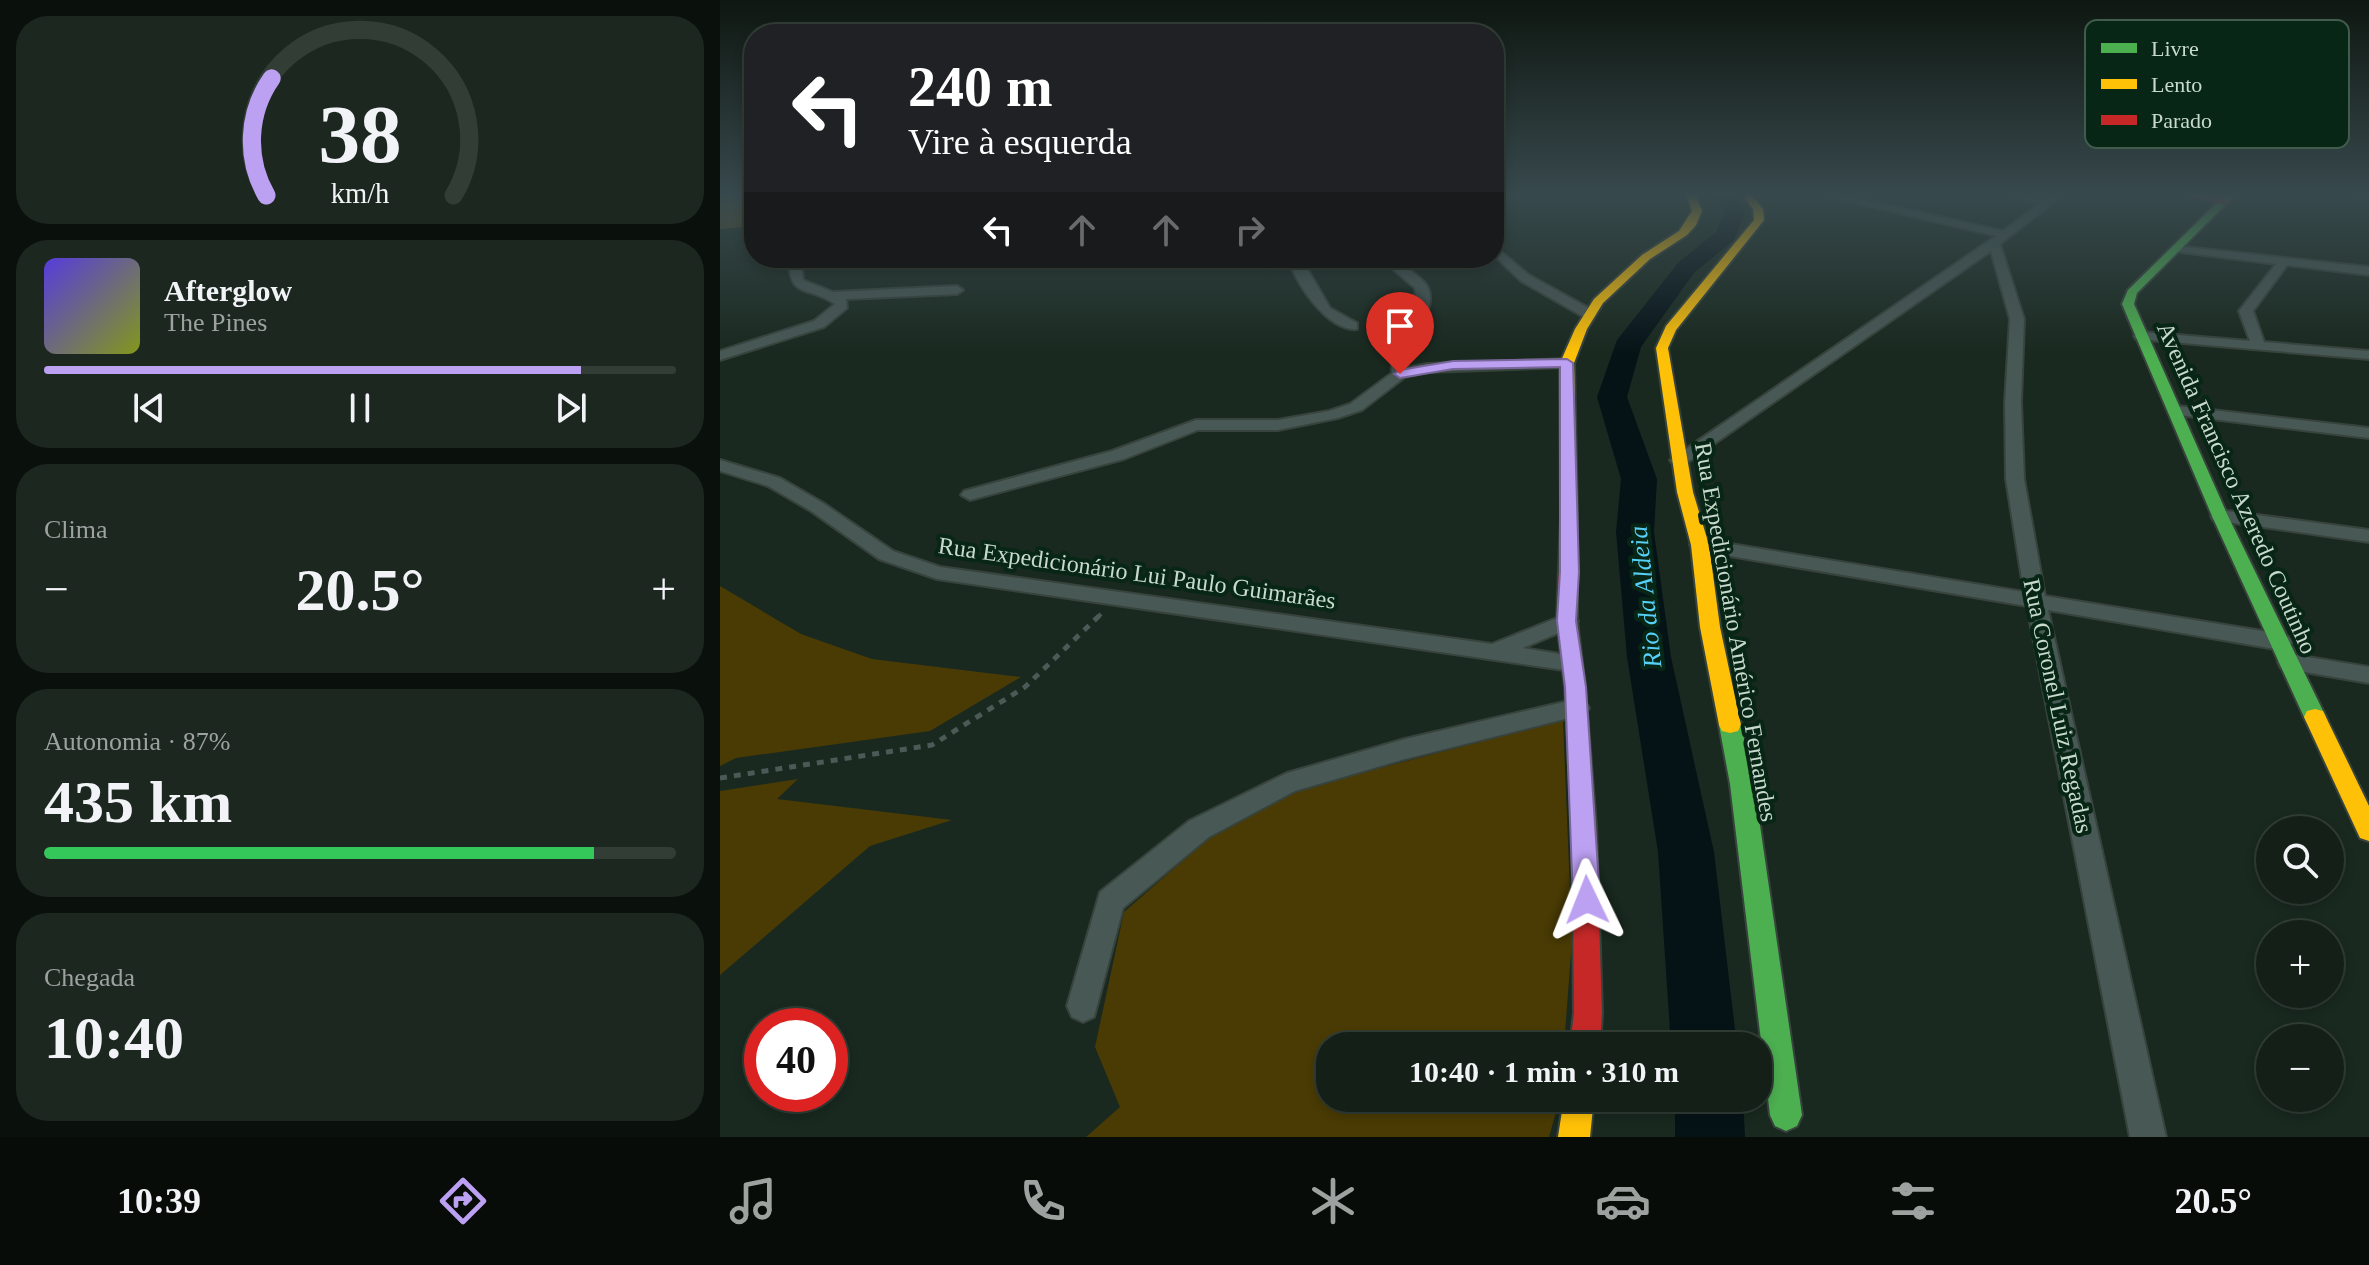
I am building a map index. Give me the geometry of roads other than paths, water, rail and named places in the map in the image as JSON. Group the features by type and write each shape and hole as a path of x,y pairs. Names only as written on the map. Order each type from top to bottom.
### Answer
{"street":[{"path":"1586,1032 1587,900 1577,708 1567,621 1570,572 1567,363 1589,314 1616,282 1662,247"},
{"name":"Rua Expedicionário Américo Fernandes","path":"1737,247 1670,329 1663,343 1662,361 1679,460 1700,545 1710,627 1742,784 1786,1115"},
{"path":"1679,460 1988,247"},
{"name":"Rua Coronel Luiz Regadas","path":"1999,247 2002,272 2017,319 2013,402 2015,479 2036,601 2148,1137"},
{"path":"2176,249 2369,271"},
{"name":"Avenida Francisco Azeredo Coutinho","path":"2176,249 2129,297 2128,304 2220,516 2369,831"},
{"path":"1504,258 1525,278 1589,314"},
{"path":"2258,344 2247,321 2246,311 2284,261"},
{"path":"1965,265 2002,272"},
{"path":"720,356 819,324 842,305 834,296 799,283 795,278 795,268"},
{"path":"1298,268 1325,311 1352,326"},
{"path":"1398,268 1421,287 1424,305 1398,355 1400,374"},
{"path":"834,296 957,290"},
{"path":"2141,336 2369,355"},
{"path":"970,495 1118,455 1196,425 1278,425 1332,415 1356,407 1400,374 1453,365 1567,363"},
{"path":"2177,411 2369,433"},
{"name":"Rua Expedicionário Lui Paulo Guimarães","path":"720,465 738,468 794,493 886,555 916,566 987,581 1571,663"},
{"path":"2220,516 2369,536"},
{"path":"1700,545 2036,601 2285,652 2369,675"},
{"path":"1494,652 1567,621"},
{"path":"1083,1006 1110,901 1199,829 1287,783 1405,749 1577,708"},
{"path":"1574,1137 1577,1112"}],"waterway":[{"name":"Rio da Aldeia","path":"1703,1032 1686,852 1649,657 1635,532 1639,479 1612,397 1627,346 1686,268 1711,247"},
{"name":"Rio da Aldeia","path":"1709,1112 1710,1137"}]}
